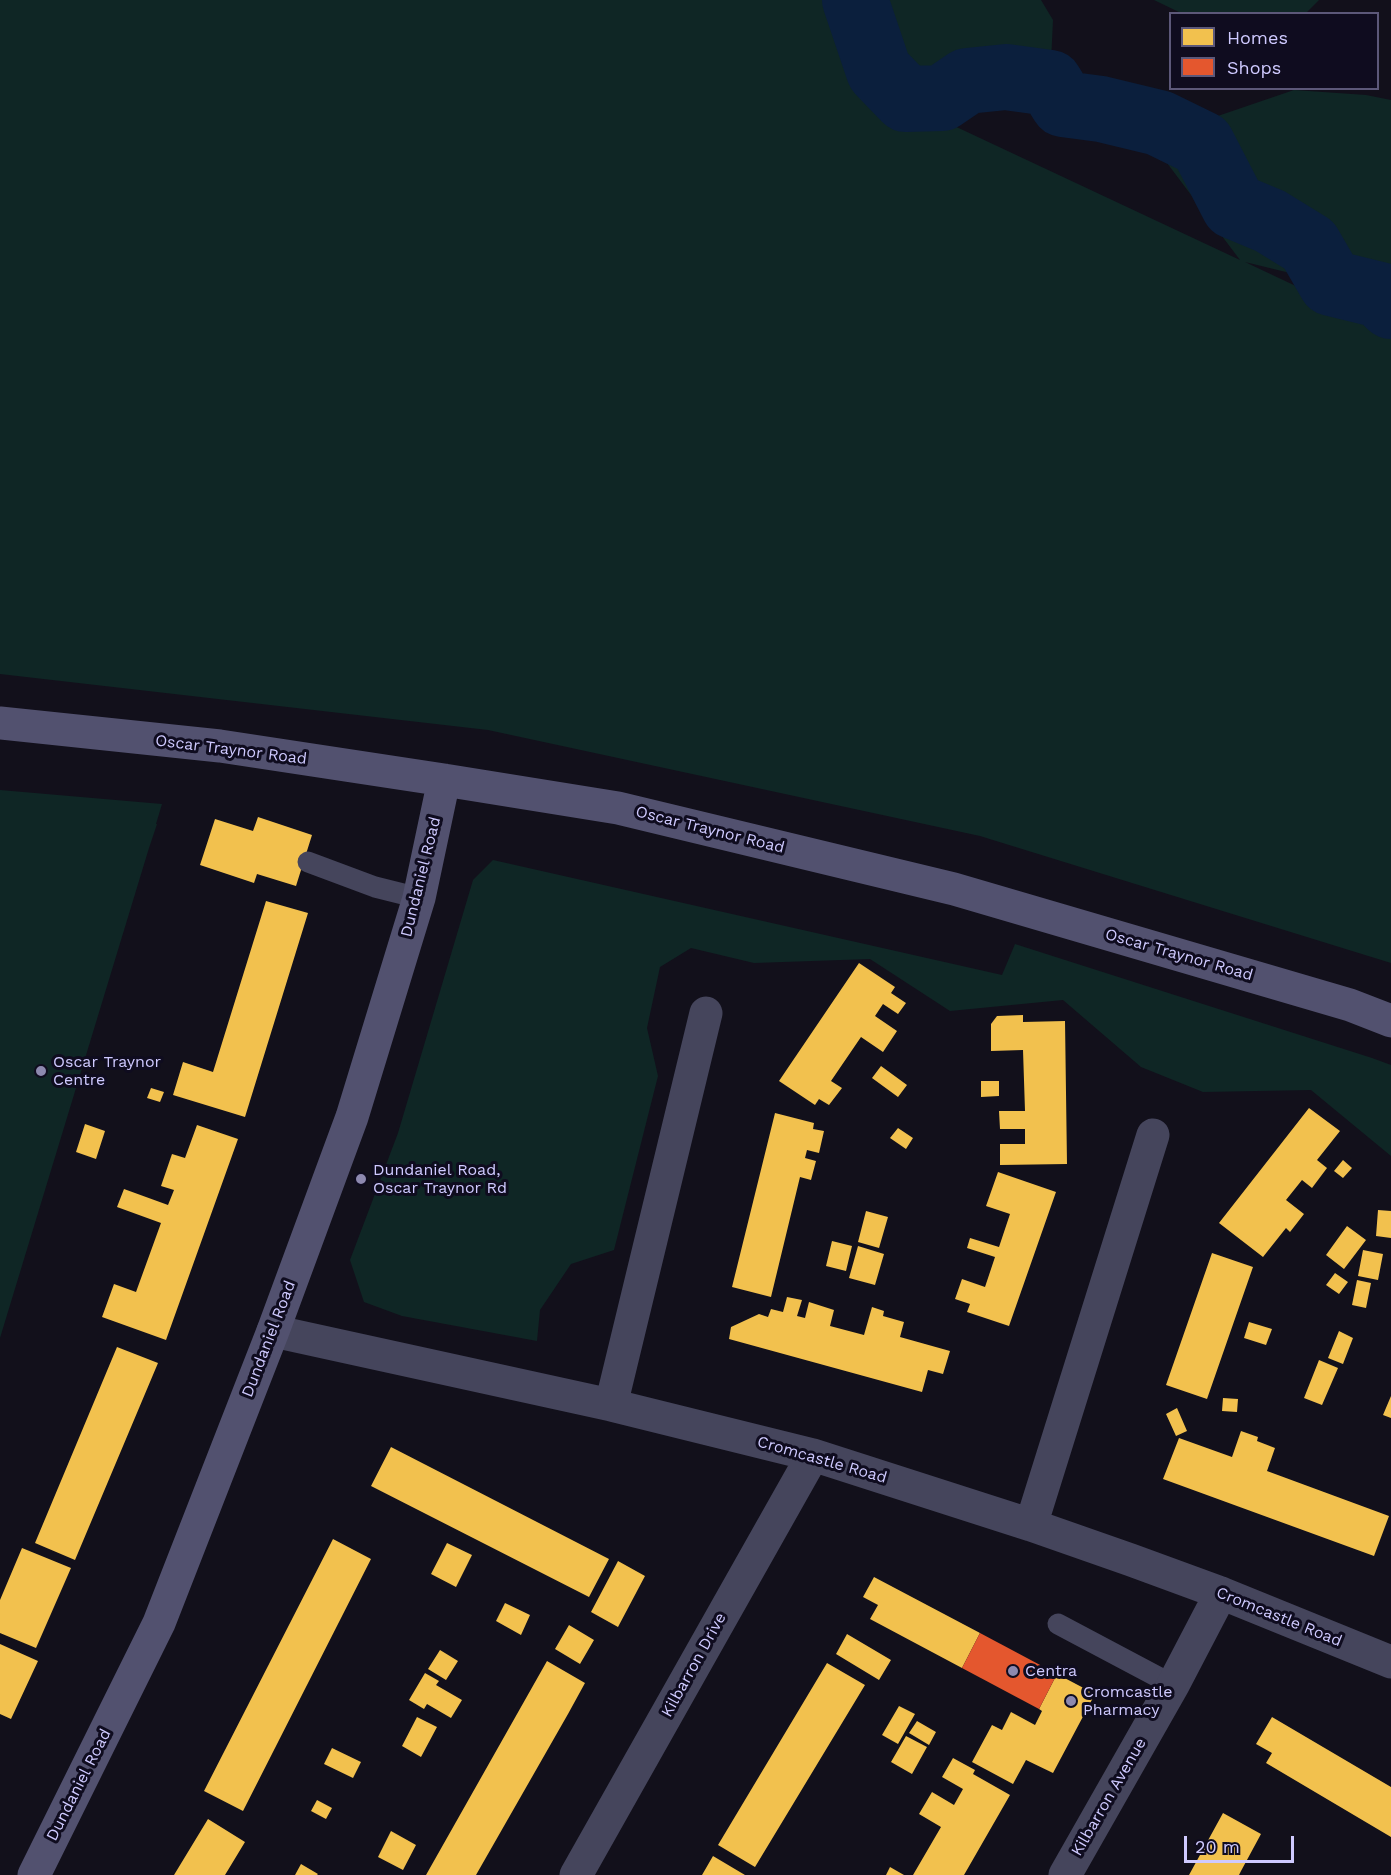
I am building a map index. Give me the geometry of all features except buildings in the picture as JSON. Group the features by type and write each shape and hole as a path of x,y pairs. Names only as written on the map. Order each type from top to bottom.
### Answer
{"main road":[{"name":"Oscar Traynor Road","path":"5,724 220,746 618,808 954,889 1350,1005 1391,1021"},
{"name":"Dundaniel Road","path":"34,1875 159,1623 273,1331 352,1118 419,898 444,780"}],"street":[{"path":"611,1405 706,1013"},
{"path":"1030,1525 1153,1135"},
{"name":"Cromcastle Road","path":"273,1331 611,1405 813,1455 1030,1525 1221,1593 1391,1662"},
{"name":"Kilbarron Drive","path":"576,1875 813,1455"},
{"name":"Kilbarron Avenue","path":"1065,1875 1173,1685 1221,1593"}],"lane":[{"path":"308,862 375,887 419,898"},
{"path":"1058,1624 1173,1685"}],"green space":[{"path":"0,0 1041,0 1053,20 1050,83 1010,105 942,98 884,74 916,108 1240,260 1164,159 1209,119 1294,90 1366,95 1391,100 1391,306 1380,295 1245,262 1391,331 1391,963 980,836 488,730 0,674"},
{"path":"1154,0 1319,0 1307,12 1179,12"},
{"name":"Oscar Traynor Centre","path":"0,790 162,804 0,1338"},
{"path":"493,860 1002,975 1015,944 1372,1058 1391,1065 1391,1156 1311,1090 1203,1092 1141,1067 1063,1000 950,1011 870,959 754,963 691,948 660,967 647,1028 658,1076 614,1250 571,1264 540,1310 537,1341 402,1316 364,1302 350,1260 398,1133 473,880"}],"waterway":[{"path":"855,0 879,71 906,99 942,98 967,81 1006,77 1050,83 1063,104 1101,109 1159,123 1202,144 1234,206 1270,221 1309,245 1331,283 1380,295 1391,306"}],"place":[{"name":"Oscar Traynor Centre","path":"41,1071"},
{"name":"Dundaniel Road, Oscar Traynor Rd","path":"361,1179"},
{"name":"Centra","path":"1013,1671"},
{"name":"Cromcastle Pharmacy","path":"1071,1701"}]}
